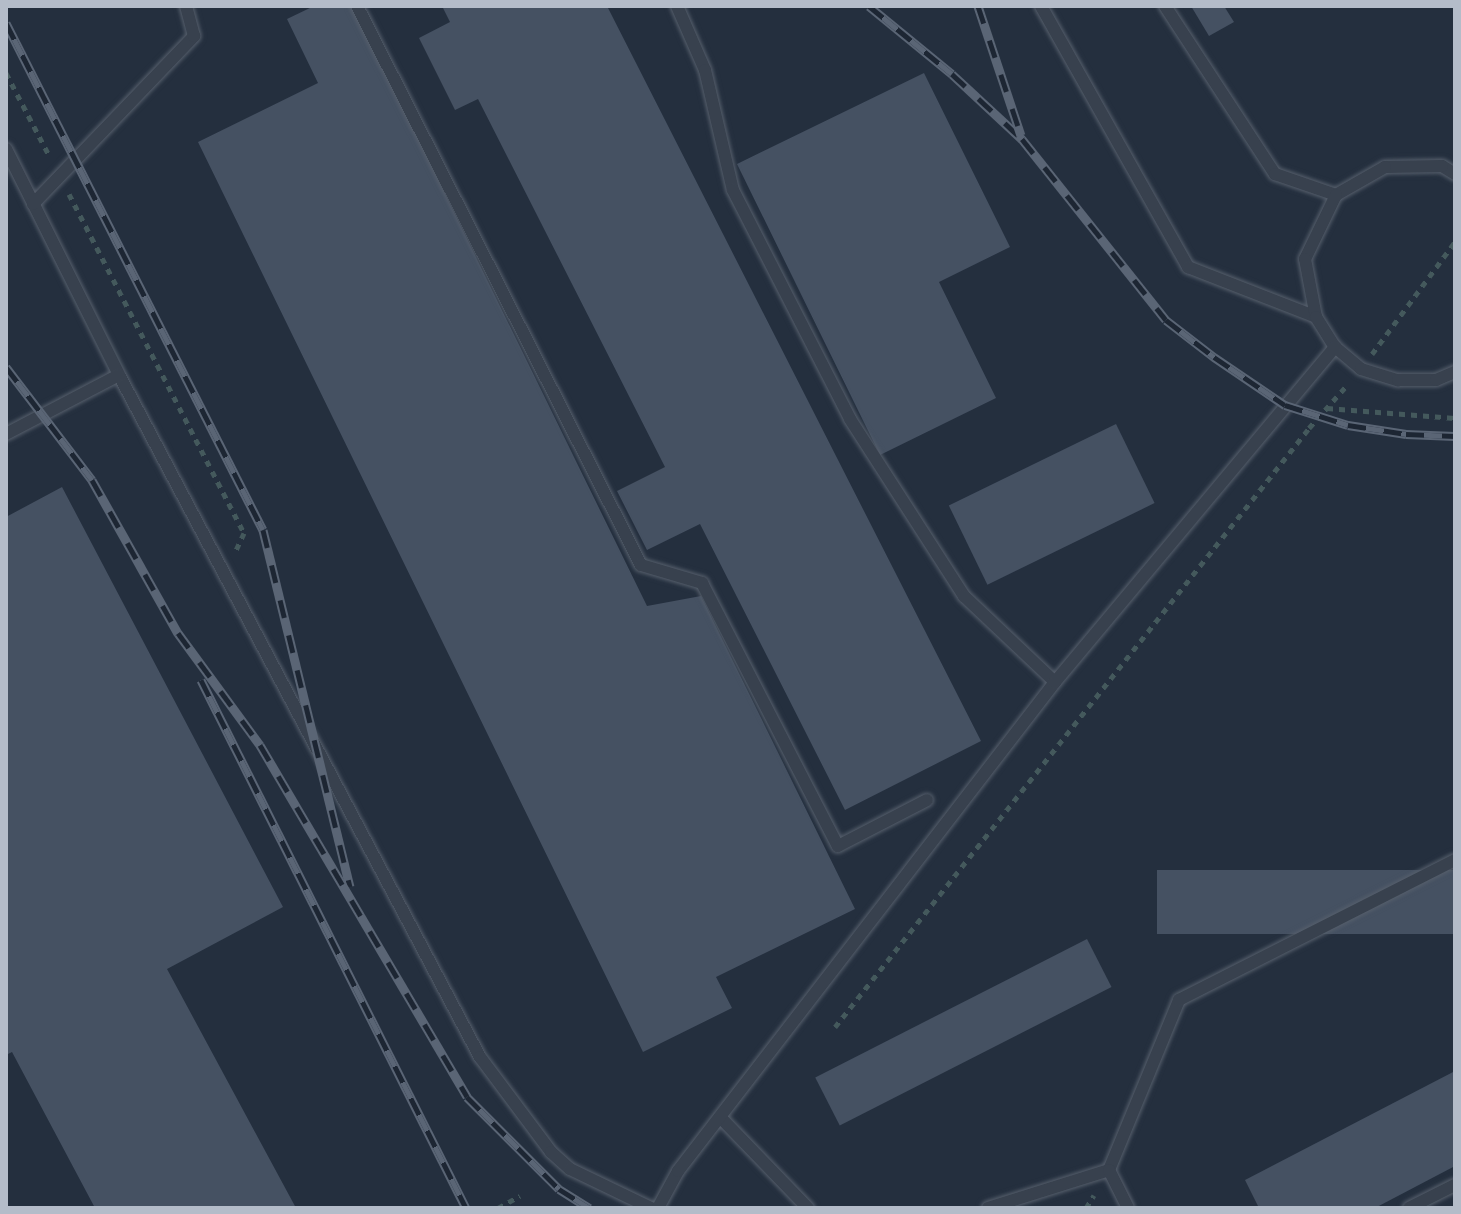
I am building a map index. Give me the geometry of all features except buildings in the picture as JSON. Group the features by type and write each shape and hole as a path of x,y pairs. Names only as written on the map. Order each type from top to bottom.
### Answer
{"lane":[{"path":"33,204 194,36 186,6"},
{"path":"357,6 641,565 702,583 838,846 927,800"},
{"path":"677,6 705,70 733,190 850,419 964,596 1055,682"},
{"path":"1041,6 1188,267 1316,317"},
{"path":"1165,6 1275,174 1336,195"},
{"path":"6,149 119,375 480,1057 551,1152 570,1169 651,1208"},
{"path":"1455,174 1442,166 1385,167 1336,195 1305,259 1316,317 1335,347 1361,369 1398,380 1455,382"},
{"path":"658,1208 678,1171 1055,682 1335,347"},
{"path":"1436,380 1455,372"},
{"path":"6,434 119,375"},
{"path":"1128,1208 1109,1170 1179,1000 1455,860"},
{"path":"720,1117 808,1208"},
{"path":"988,1208 1109,1170"},
{"path":"1409,1208 1455,1185"}],"path":[{"path":"6,73 244,533 225,575"},
{"path":"835,1027 1326,408 1361,369 1455,242"},
{"path":"1326,408 1455,418"},
{"path":"498,1208 520,1196"}],"railway":[{"path":"869,6 952,74 1022,139 1166,320 1214,357 1285,405 1348,425 1406,434 1455,436"},
{"path":"978,6 1021,135"},
{"path":"6,23 263,530 350,887"},
{"path":"6,367 92,480 178,633 260,745 467,1097 559,1189 589,1208"},
{"path":"201,680 466,1208"}]}
